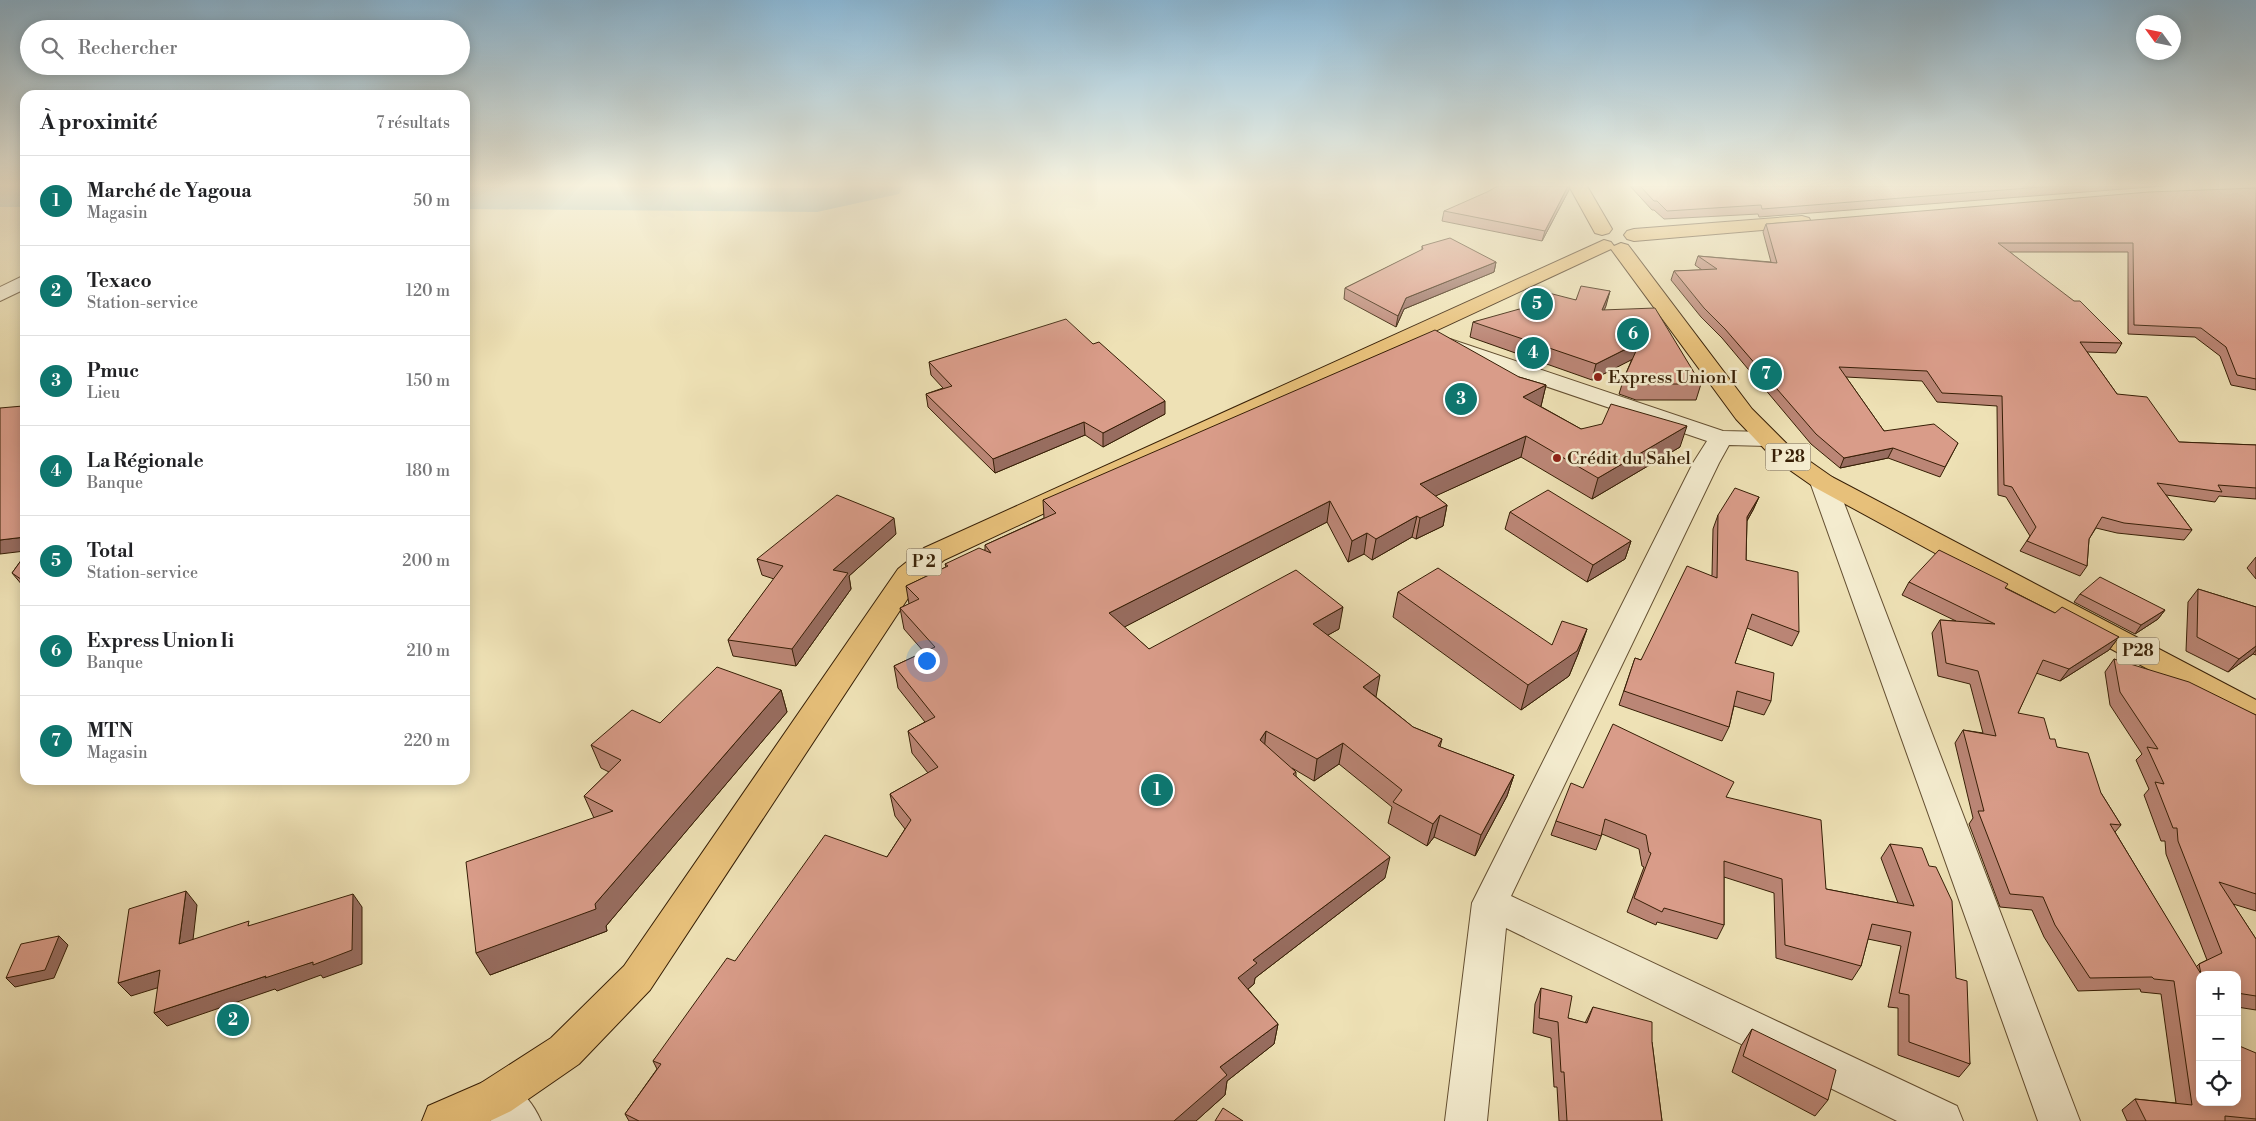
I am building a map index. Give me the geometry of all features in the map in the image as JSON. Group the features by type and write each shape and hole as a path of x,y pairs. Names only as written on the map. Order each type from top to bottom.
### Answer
{"main road":[{"name":"P 2","path":"443,1121 508,1109 638,978 908,576 934,554 1411,333 1515,288 1615,240 1632,238"},
{"name":"P 28","path":"1615,240 1682,329 1712,374 1744,414 1783,454 1823,482 2020,588"},
{"name":"P28","path":"2020,588 2256,714"}],"street":[{"path":"0,295 20,284"},
{"path":"1411,333 1721,438 1767,439"},
{"path":"1466,1121 1490,903 1706,463 1721,438"},
{"path":"1823,482 2059,1121"},
{"path":"1490,903 1942,1121"}],"building":[{"path":"1451,238 1496,262 1406,298 1398,316 1345,288 1423,249 1422,246"},
{"path":"1770,238 2256,238 2256,379 2237,375 2226,347 2201,328 2134,325 2133,243 1998,243 2074,301 2080,301 2122,343 2080,342 2117,394 2147,397 2179,442 2256,445 2256,488 2218,485 2222,492 2157,483 2192,530 2124,523 2102,517 2089,539 2087,566 2027,541 2036,527 2012,487 2004,485 2002,396 1942,393 1927,371 1839,367 1884,431 1934,424 1958,443 1945,467 1893,448 1844,458 1816,434 1725,329 1704,308 1674,271 1717,269 1698,256 1777,263"},
{"path":"1581,286 1610,291 1602,310 1655,308 1701,384 1641,384 1624,378 1640,342 1596,364 1473,322 1523,308 1537,290 1576,300"},
{"path":"1066,319 1093,344 1099,342 1165,401 1103,433 1084,422 993,459 926,394 952,386 929,362"},
{"path":"1435,330 1519,377 1546,385 1523,397 1581,429 1602,424 1611,404 1687,426 1598,478 1526,436 1420,484 1447,505 1420,518 1417,516 1376,539 1367,533 1352,541 1330,501 1109,613 1149,649 1296,570 1343,607 1313,624 1380,675 1363,687 1413,727 1442,739 1438,746 1514,775 1481,835 1440,815 1433,824 1393,802 1402,790 1343,743 1317,759 1266,731 1260,740 1296,772 1293,774 1390,857 1253,960 1257,963 1238,978 1278,1024 1220,1067 1227,1075 1174,1121 639,1121 625,1114 661,1064 653,1061 727,958 735,961 825,835 887,857 911,820 890,794 938,767 908,731 935,717 894,666 935,647 900,608 919,599 906,586 948,566 945,564 979,548 991,553 985,545 1056,513 1043,500"},
{"path":"20,406 20,538 0,540 0,408"},
{"path":"1735,488 1759,497 1747,517 1746,560 1798,572 1799,632 1752,614 1735,663 1774,673 1771,701 1737,691 1729,727 1624,691 1635,658 1641,660 1687,566 1717,578 1718,515"},
{"path":"1548,490 1631,541 1593,565 1510,512"},
{"path":"837,495 894,518 833,570 848,573 792,649 728,640 783,566 757,559"},
{"path":"1939,550 2008,584 2005,588 2055,613 2062,607 2119,637 2069,669 2043,660 2018,713 2044,718 2050,739 2055,739 2057,747 2088,753 2101,793 2121,825 2110,824 2199,971 2196,971 2196,1106 2241,1106 2241,1047 2256,1053 2256,1119 2225,1116 2225,1121 2146,1121 2135,1099 2192,1105 2174,981 2154,979 2152,977 2090,978 2055,925 2043,897 2010,894 1978,811 1984,811 1963,730 1996,736 1978,671 1946,663 1940,620 1995,624 1909,582"},
{"path":"20,562 20,579 12,573"},
{"path":"1438,568 1552,645 1562,621 1587,629 1577,651 1528,685 1398,592"},
{"path":"2100,577 2165,610 2141,625 2080,594"},
{"path":"2198,589 2256,607 2256,646 2239,659 2197,637"},
{"path":"2114,659 2189,682 2256,715 2256,894 2219,882 2256,939 2256,996 2241,994 2241,971 2200,971 2199,964 2222,953 2178,841 2177,828 2173,828 2155,782 2164,784 2147,747 2158,749 2120,692"},
{"path":"717,667 781,690 595,904 596,909 476,953 466,862 613,811 584,796 621,760 591,745 632,710 660,723"},
{"path":"1613,724 1734,782 1726,797 1821,820 1826,889 1914,906 1890,844 1922,848 1929,866 1936,867 1952,901 1956,978 1967,981 1970,1064 1909,1042 1909,995 1899,993 1911,932 1872,924 1861,966 1785,945 1782,879 1724,861 1724,925 1664,908 1662,912 1634,898 1651,853 1649,852 1646,835 1605,819 1601,836 1556,821 1571,783 1583,788"},
{"path":"186,891 179,944 249,921 248,926 353,894 352,950 313,965 313,962 265,978 266,976 154,1013 160,970 118,983 129,909"},
{"path":"59,936 45,970 6,978 21,944"},
{"path":"1541,988 1572,996 1568,1018 1587,1023 1593,1007 1652,1022 1652,1042 1662,1121 1567,1121 1564,1072 1561,1072 1558,1022 1539,1018"},
{"path":"1752,1029 1836,1070 1828,1100 1743,1056"},
{"path":"1223,1108 1243,1121 1215,1121"}],"place":[{"name":"Total","path":"1537,304"},
{"name":"Express Union Ii","path":"1633,334"},
{"name":"La Régionale","path":"1533,353"},
{"name":"MTN","path":"1766,374"},
{"name":"Express Union I","path":"1598,377"},
{"name":"Pmuc","path":"1461,399"},
{"name":"Crédit du Sahel","path":"1557,458"},
{"name":"Marché de Yagoua","path":"1157,790"},
{"name":"Texaco","path":"233,1020"}]}
